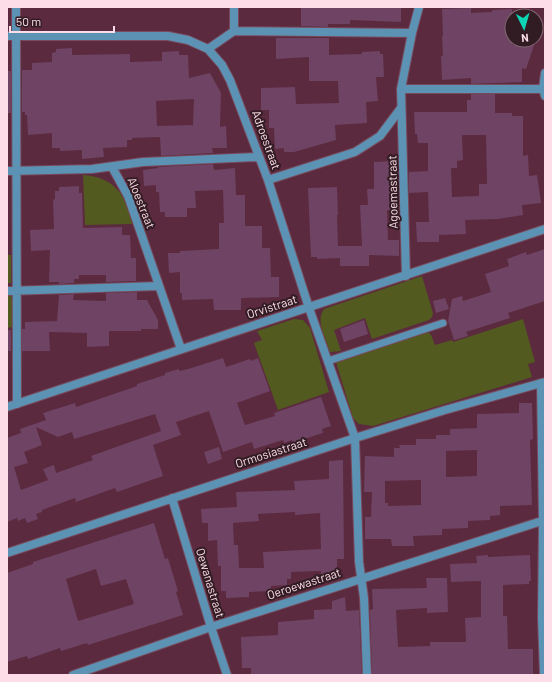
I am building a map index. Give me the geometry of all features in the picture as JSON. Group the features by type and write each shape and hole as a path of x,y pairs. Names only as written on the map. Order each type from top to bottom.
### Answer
{"street":[{"path":"16,7 11,36 17,171 17,404"},
{"path":"234,7 234,31"},
{"name":"Agoemastraat","path":"406,276 401,89 412,33 419,7"},
{"path":"208,49 234,31 412,33"},
{"name":"Adroestraat","path":"11,36 168,36 188,40 208,49 222,65 230,80 268,180 309,308 355,438 359,562 364,598 367,675"},
{"path":"401,89 544,92 545,73"},
{"path":"268,180 355,152 380,136 401,108"},
{"path":"7,171 92,169 143,162 258,157"},
{"name":"Aloestraat","path":"112,167 128,196 181,349"},
{"name":"Orvistraat","path":"7,407 545,229"},
{"path":"7,291 159,286"},
{"path":"543,383 544,675"},
{"name":"Ormosiastraat","path":"7,553 355,438 445,410 543,383"},
{"name":"Oewanastraat","path":"172,498 227,675"},
{"name":"Oeroewastraat","path":"73,675 85,673 211,627 544,520"}],"lane":[{"path":"328,361 443,322"}],"green space":[{"path":"83,175 103,179 117,189 127,204 132,224 85,225"},
{"path":"7,255 11,255 11,283 7,283"},
{"path":"422,276 433,313 429,320 372,339 365,318 334,330 341,351 330,352 321,324 324,309"},
{"path":"7,295 10,295 13,299 12,327 7,328"},
{"path":"294,319 303,320 310,328 329,392 278,410 254,343 262,340 257,331"},
{"path":"523,319 535,362 528,364 532,377 373,426 359,424 353,418 336,362 425,333 429,333 431,335 435,345 452,340 453,342"}],"building":[{"path":"301,7 401,7 401,22 350,20 350,24 328,24 328,27 301,26"},
{"path":"471,8 471,13 492,12 492,10 504,9 504,48 533,48 526,69 522,68 522,82 471,84 471,78 442,80 442,9"},
{"path":"276,38 329,38 329,55 362,54 362,52 380,51 380,54 383,54 384,77 376,77 378,101 366,102 367,123 335,125 336,140 294,152 284,152 284,148 275,149 274,128 269,128 269,110 261,110 261,88 295,87 296,104 339,103 338,81 309,81 309,57 276,59"},
{"path":"72,48 72,55 130,54 130,62 162,61 162,52 179,51 179,55 188,55 189,78 210,73 221,93 220,127 226,126 227,148 212,148 213,153 161,156 160,137 132,138 132,140 127,140 127,147 103,148 104,157 82,159 82,150 60,151 60,148 52,148 52,133 28,135 27,115 25,115 25,112 22,112 22,70 32,70 32,63 52,62 52,53 56,52 56,49","holes":["194,99 193,125 157,126 156,101"]},
{"path":"7,71 11,71 11,113 7,113"},
{"path":"471,94 495,94 495,113 512,113 512,116 523,116 523,156 528,155 529,176 537,175 541,203 522,205 523,215 498,219 465,220 466,234 439,235 439,242 417,242 416,222 429,222 428,192 409,193 409,172 428,171 428,143 418,143 417,134 415,134 414,112 467,112 467,100 471,100","holes":["462,135 486,135 487,184 479,184 479,196 452,197 451,168 457,168 457,161 463,160"]},
{"path":"394,161 395,172 398,172 398,193 396,194 396,210 387,210 388,240 399,240 399,256 369,255 369,266 340,266 340,258 317,259 317,257 311,257 308,188 337,187 338,246 362,246 360,205 368,205 367,189 374,189 374,162"},
{"path":"213,164 214,170 235,168 236,195 245,195 245,226 262,226 262,248 270,248 271,277 279,277 279,297 241,298 241,310 214,310 213,299 182,300 182,293 180,293 180,272 169,273 168,253 219,249 219,223 224,223 223,190 195,191 196,208 187,208 187,217 165,217 165,212 160,212 159,192 156,192 156,185 144,186 143,170 158,167"},
{"path":"79,186 79,193 82,193 83,228 122,227 122,235 130,235 131,258 136,258 136,281 106,282 106,275 79,275 79,279 74,279 74,283 59,284 59,282 49,282 50,250 31,251 30,230 54,229 53,200 55,199 55,191 59,191 59,187"},
{"path":"545,249 545,301 508,313 510,318 466,332 468,336 454,340 448,321 452,299 462,296 463,301 491,292 485,274 509,266 507,259 526,252 527,255"},
{"path":"137,292 137,300 147,300 158,320 158,329 141,329 141,331 109,331 109,346 87,347 87,333 49,332 50,351 22,351 22,329 25,329 25,322 57,321 59,295 74,294 73,300 106,301 106,293"},
{"path":"445,298 449,309 436,313 433,301"},
{"path":"364,320 368,334 344,342 340,329"},
{"path":"7,330 11,330 11,351 7,351"},
{"path":"223,358 226,367 250,359 251,361 258,358 270,391 237,403 245,425 275,416 274,413 321,397 331,426 322,429 323,433 304,439 306,443 294,447 292,440 284,443 283,440 254,449 252,442 223,452 209,411 176,422 181,435 153,445 163,476 117,492 115,488 76,502 75,498 42,510 42,512 36,514 38,519 27,523 25,518 18,521 17,518 7,522 7,438 21,433 20,429 46,420 43,413 75,403 76,407 137,386 137,384 165,375 165,373 179,369 179,371","holes":["155,414 161,431 91,456 93,460 56,473 54,465 43,469 48,480 21,490 14,467 28,463 24,452 42,445 36,427 58,437 72,432 74,439"]},
{"path":"519,403 532,403 533,439 530,440 532,505 500,506 500,515 490,516 490,520 468,521 468,528 442,529 442,535 413,536 414,546 392,546 391,539 365,539 365,517 371,517 372,492 364,492 365,456 394,457 394,448 400,448 399,445 416,445 416,439 436,439 436,435 450,435 450,429 477,428 477,414 519,413","holes":["477,450 477,476 446,477 446,451","421,480 421,505 388,506 388,503 385,503 385,481"]},
{"path":"219,447 222,459 208,464 204,452"},
{"path":"343,460 344,559 337,559 337,571 321,576 321,571 291,572 291,579 287,579 287,585 271,586 272,591 249,592 249,597 226,598 226,591 221,591 221,566 218,566 217,540 208,541 208,523 202,523 201,509 237,507 236,492 295,490 294,481 329,479 329,461","holes":["295,512 295,515 320,513 321,549 263,552 264,568 239,568 238,545 234,545 233,523 259,521 258,514"]},
{"path":"154,523 165,559 168,558 178,591 176,592 183,615 88,645 87,643 61,651 60,648 28,659 27,656 7,662 7,573 33,564 33,562","holes":["96,569 101,586 126,579 134,604 78,621 66,579"]},
{"path":"488,555 488,557 530,555 531,581 529,581 529,584 503,585 503,616 507,616 508,649 533,649 533,675 372,675 370,610 373,609 372,589 427,588 426,578 447,578 448,612 427,613 427,608 396,610 398,647 430,646 430,642 466,642 465,618 481,617 481,581 451,582 450,564 477,563 476,556"},
{"path":"345,597 346,611 359,610 362,675 251,675 251,668 242,668 241,637 278,635 278,622 314,619 314,610 332,609 332,601"}]}
